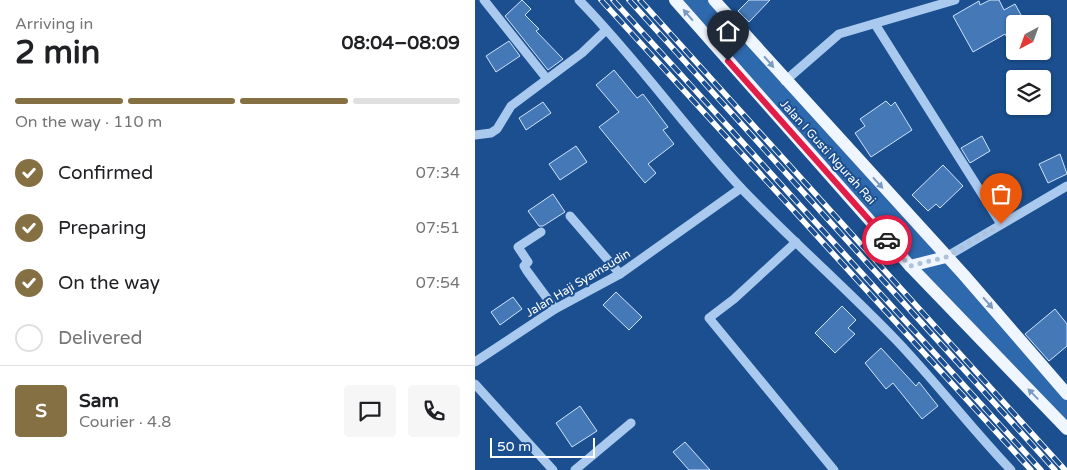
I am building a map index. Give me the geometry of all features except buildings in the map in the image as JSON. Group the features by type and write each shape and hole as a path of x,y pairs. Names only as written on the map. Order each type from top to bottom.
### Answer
{"main road":[{"name":"Jalan I Gusti Ngurah Rai","path":"675,0 910,266 1067,429"},
{"name":"Jalan I Gusti Ngurah Rai","path":"714,0 1067,394"},
{"path":"910,266 946,257"}],"street":[{"path":"484,0 547,79"},
{"path":"579,0 607,30 741,188 846,288 934,380 1011,470"},
{"path":"785,81 839,34 955,0"},
{"path":"875,24 1001,224"},
{"path":"475,135 491,133 497,129 511,106 607,30"},
{"path":"946,257 1067,186"},
{"name":"Jalan Haji Syamsudin","path":"475,362 555,309 620,274 741,188"},
{"path":"570,216 620,274"},
{"path":"541,232 518,247 528,262 524,266 555,309"},
{"path":"796,242 734,299 709,318 834,470"},
{"path":"475,384 553,470"},
{"path":"575,470 631,423"}],"shaded area":[{"path":"675,0 714,0 1067,394 1067,429"}],"railway":[{"path":"601,0 1031,470"},
{"path":"613,0 1041,470"},
{"path":"629,0 1055,470"},
{"path":"640,0 1065,470"}],"way so far":[{"path":"887,240 910,266 946,257 1001,224"}],"route":[{"path":"728,61 887,240"}]}
